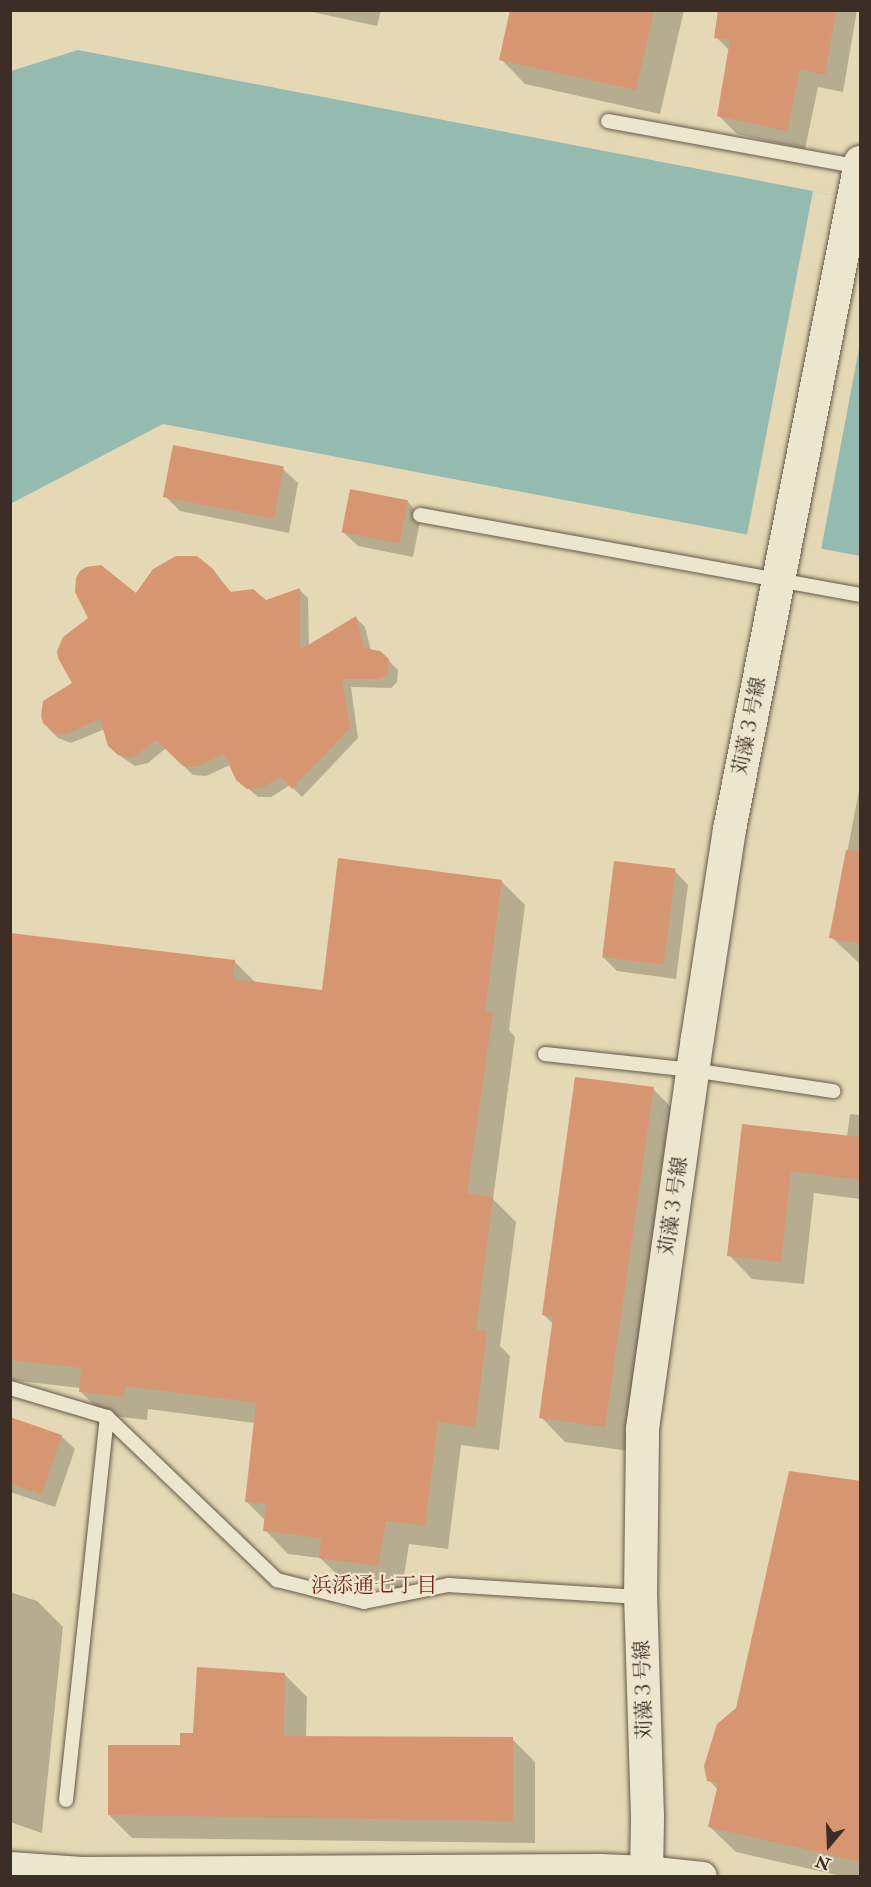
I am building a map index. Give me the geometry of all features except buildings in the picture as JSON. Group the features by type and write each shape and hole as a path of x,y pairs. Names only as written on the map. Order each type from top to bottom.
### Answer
{"street":[{"name":"苅藻３号線","path":"646,1873 640,1597 642,1428 692,1070 729,829 860,165"},
{"path":"10,1866 58,1874 646,1873 703,1876"}],"lane":[{"path":"608,121 860,165"},
{"path":"420,515 861,595"},
{"path":"545,1054 692,1070 832,1091"},
{"path":"10,1388 107,1417 277,1580 364,1602 448,1585 640,1597"},
{"path":"66,1800 107,1417"}],"water":[{"path":"78,50 860,200 860,556 163,424 12,503 11,506 11,71"}],"pier":[{"path":"813,191 860,200 860,343 821,550 747,535"}],"district":[{"name":"浜添通七丁目","path":"374,1586"}]}
